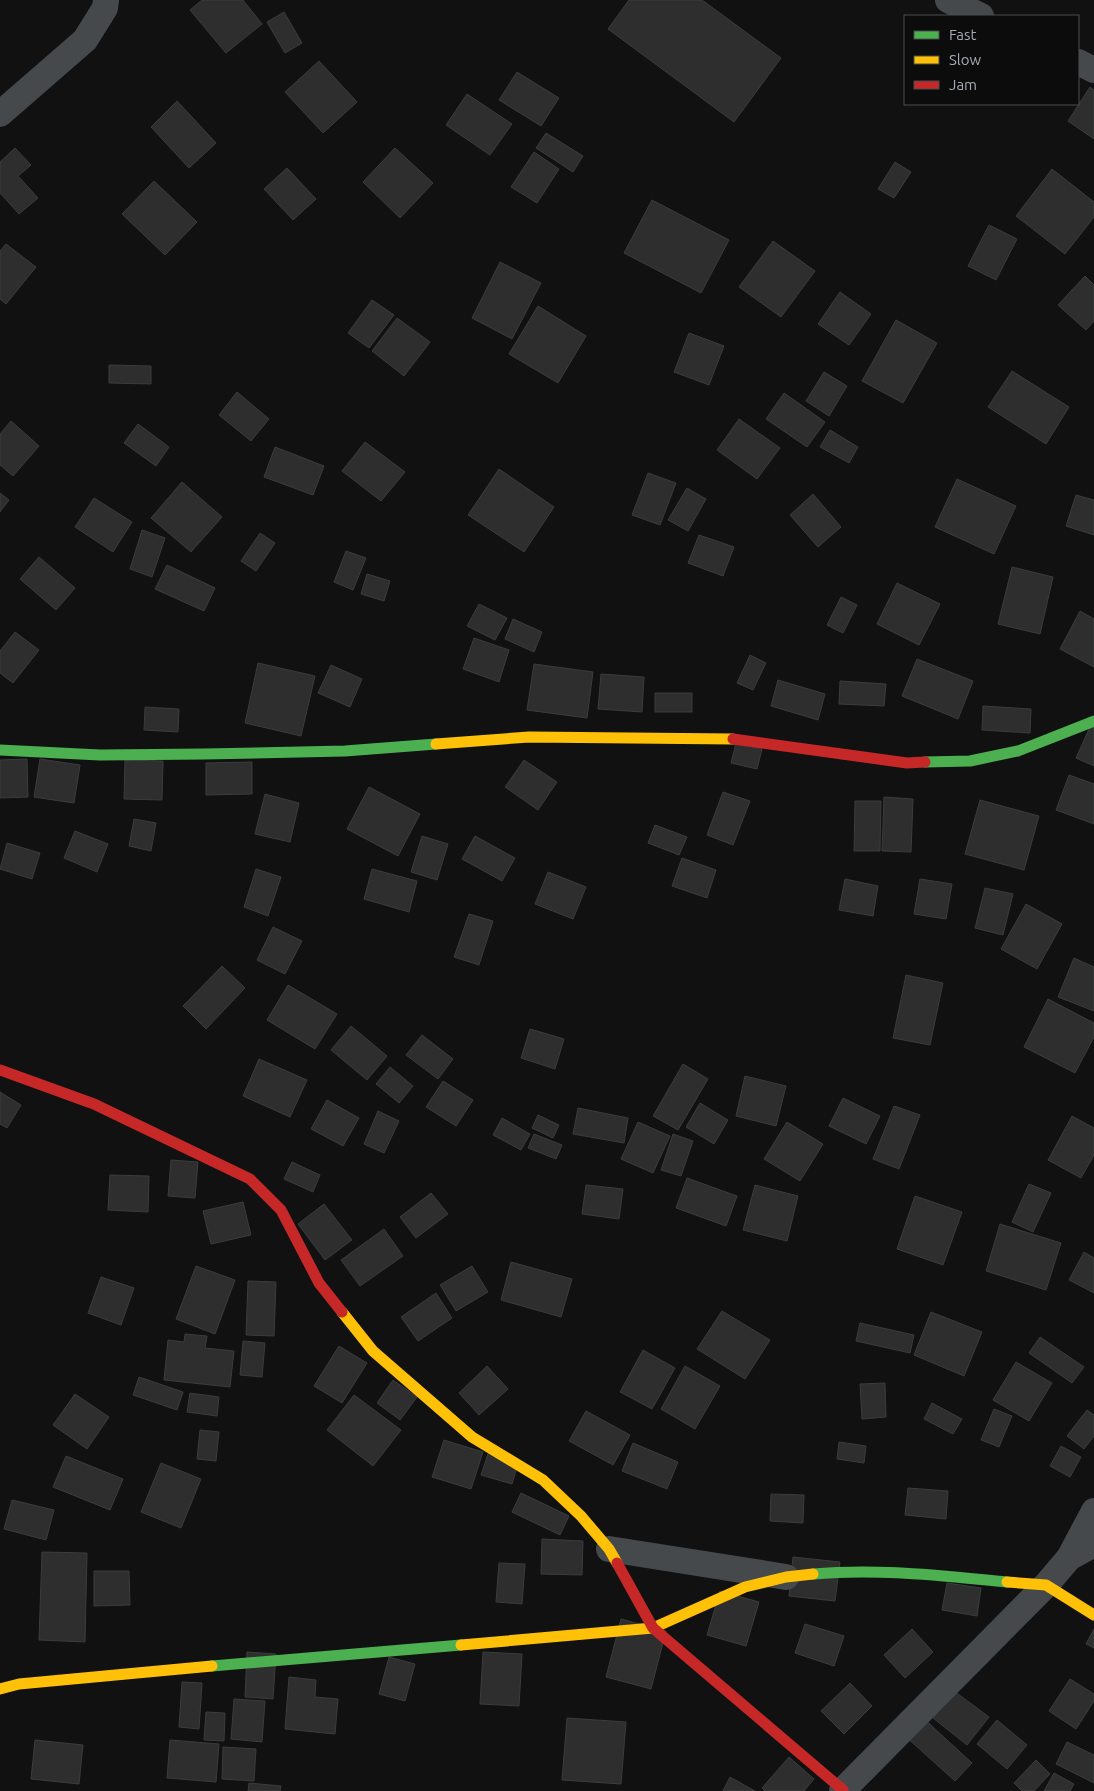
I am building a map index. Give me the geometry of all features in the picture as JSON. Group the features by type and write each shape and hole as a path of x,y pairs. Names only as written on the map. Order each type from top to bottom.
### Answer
{"street":[{"path":"0,114 85,40 104,8 106,0"},
{"path":"948,0 979,15"},
{"path":"1079,62 1094,70"},
{"path":"0,750 100,754 204,754 345,751 529,737 725,738 907,763 970,761 1018,751 1094,721"},
{"path":"0,1070 94,1104 250,1179 281,1210 319,1283 374,1350 472,1437 543,1480 581,1516 609,1549 654,1628 843,1791 1046,1585 1070,1558 1094,1511"},
{"path":"1070,1558 1094,1544"},
{"path":"609,1549 786,1577"},
{"path":"0,1689 19,1684 654,1628 745,1588 786,1577 850,1571 899,1572 1046,1585 1094,1615"}],"building":[{"path":"202,0 243,0 262,24 226,53 190,10"},
{"path":"629,0 702,0 781,58 734,122 608,29"},
{"path":"284,12 302,43 285,53 267,22"},
{"path":"319,61 357,102 323,133 285,92"},
{"path":"517,72 559,98 541,126 499,100"},
{"path":"1090,87 1094,90 1094,139 1068,121"},
{"path":"467,94 512,124 490,155 446,125"},
{"path":"177,101 216,143 189,168 151,127"},
{"path":"546,133 583,156 573,172 536,148"},
{"path":"15,148 31,165 18,176 38,198 19,214 0,193 0,162"},
{"path":"395,148 433,183 400,218 363,182"},
{"path":"534,152 559,169 537,203 511,187"},
{"path":"895,162 911,172 894,198 878,189"},
{"path":"287,168 316,199 293,220 264,189"},
{"path":"1052,169 1094,202 1094,217 1065,254 1016,216"},
{"path":"154,181 197,222 165,255 122,214"},
{"path":"652,200 729,240 701,293 624,253"},
{"path":"989,225 1017,239 996,280 968,266"},
{"path":"773,241 815,271 781,317 739,287"},
{"path":"6,244 36,267 6,304 0,299 0,251"},
{"path":"500,262 541,283 512,339 472,318"},
{"path":"1085,276 1094,285 1094,321 1086,330 1058,305"},
{"path":"840,292 871,314 849,345 818,324"},
{"path":"372,300 394,315 369,348 348,333"},
{"path":"538,306 586,336 558,383 509,354"},
{"path":"397,318 430,342 404,376 372,351"},
{"path":"896,320 937,343 903,403 862,381"},
{"path":"689,333 724,346 709,385 674,372"},
{"path":"109,365 151,366 151,384 109,383"},
{"path":"1012,371 1069,407 1046,444 988,407"},
{"path":"824,372 847,386 829,416 806,401"},
{"path":"237,392 269,419 251,441 219,415"},
{"path":"784,393 825,422 807,447 766,419"},
{"path":"739,419 780,448 757,479 717,450"},
{"path":"11,421 39,446 13,476 0,465 0,434"},
{"path":"138,424 169,447 156,466 124,443"},
{"path":"830,430 858,447 849,463 820,447"},
{"path":"365,442 405,472 381,501 342,471"},
{"path":"275,447 324,466 313,495 264,477"},
{"path":"499,469 554,507 524,552 468,515"},
{"path":"648,473 676,483 660,525 632,515"},
{"path":"957,479 1016,506 994,554 935,527"},
{"path":"182,482 222,517 191,552 151,518"},
{"path":"687,488 706,499 688,531 668,520"},
{"path":"0,493 9,500 0,512"},
{"path":"813,494 841,527 818,547 790,515"},
{"path":"1076,495 1094,500 1094,535 1066,526"},
{"path":"94,498 132,522 113,552 75,527"},
{"path":"142,530 165,538 152,577 130,569"},
{"path":"260,533 275,543 256,571 241,561"},
{"path":"699,535 734,547 723,576 688,563"},
{"path":"346,551 366,558 353,590 334,582"},
{"path":"39,557 75,588 56,610 20,579"},
{"path":"167,565 215,588 204,611 155,589"},
{"path":"1012,567 1053,577 1040,634 998,624"},
{"path":"367,574 390,581 384,601 361,594"},
{"path":"897,583 940,604 919,645 877,624"},
{"path":"841,597 857,605 843,633 827,625"},
{"path":"479,604 507,618 495,640 467,626"},
{"path":"1080,611 1094,619 1094,667 1060,649"},
{"path":"513,619 542,632 534,652 505,639"},
{"path":"15,632 39,650 13,683 0,673 0,651"},
{"path":"474,638 509,650 499,682 463,669"},
{"path":"750,655 766,663 753,690 737,683"},
{"path":"917,659 973,681 958,719 902,696"},
{"path":"258,663 315,676 301,736 245,723"},
{"path":"534,664 593,672 587,718 527,710"},
{"path":"331,665 362,679 350,707 318,693"},
{"path":"601,674 644,677 642,712 598,709"},
{"path":"778,680 825,694 818,720 771,706"},
{"path":"840,681 886,684 884,706 839,704"},
{"path":"655,693 692,693 692,712 655,712"},
{"path":"983,706 1031,709 1030,733 982,730"},
{"path":"145,707 179,709 178,732 144,730"},
{"path":"1094,718 1094,766 1076,758"},
{"path":"736,743 762,749 757,769 731,763"},
{"path":"27,759 28,797 0,798 0,760"},
{"path":"40,759 80,765 74,803 34,797"},
{"path":"125,760 163,761 162,800 124,799"},
{"path":"524,760 557,782 538,810 505,787"},
{"path":"252,762 252,794 206,795 206,763"},
{"path":"1069,775 1094,784 1094,824 1056,810"},
{"path":"369,787 420,814 398,856 347,829"},
{"path":"723,792 750,801 733,845 707,835"},
{"path":"265,794 299,803 290,842 255,834"},
{"path":"884,797 913,799 911,852 882,851"},
{"path":"980,800 1039,816 1024,870 965,854"},
{"path":"855,801 881,801 880,851 854,851"},
{"path":"134,819 156,823 151,851 129,846"},
{"path":"655,825 687,837 679,855 648,843"},
{"path":"75,831 108,844 97,872 64,858"},
{"path":"422,836 448,844 437,880 411,872"},
{"path":"475,836 515,858 502,881 462,859"},
{"path":"7,843 40,853 32,879 0,869"},
{"path":"682,858 716,870 707,898 672,886"},
{"path":"256,869 281,877 268,916 244,907"},
{"path":"372,869 417,881 409,912 364,899"},
{"path":"548,872 586,887 573,919 535,904"},
{"path":"845,879 878,886 873,916 839,910"},
{"path":"920,879 952,884 946,919 914,914"},
{"path":"985,888 1013,894 1003,935 975,928"},
{"path":"1026,904 1062,924 1037,969 1001,949"},
{"path":"469,914 493,921 479,965 454,957"},
{"path":"273,927 302,941 285,974 257,960"},
{"path":"1074,958 1094,967 1094,1011 1058,997"},
{"path":"222,966 245,988 206,1029 183,1006"},
{"path":"906,975 943,983 930,1045 893,1038"},
{"path":"288,985 337,1014 315,1049 267,1020"},
{"path":"1048,999 1094,1023 1094,1037 1075,1073 1024,1047"},
{"path":"351,1026 387,1056 367,1080 331,1050"},
{"path":"530,1029 564,1039 555,1069 521,1058"},
{"path":"422,1035 453,1059 438,1079 406,1055"},
{"path":"259,1059 307,1080 290,1117 243,1096"},
{"path":"683,1064 708,1079 678,1130 653,1116"},
{"path":"390,1067 413,1086 399,1103 376,1084"},
{"path":"745,1076 786,1086 776,1126 736,1116"},
{"path":"443,1081 473,1100 456,1126 426,1107"},
{"path":"0,1092 21,1105 7,1128 0,1124"},
{"path":"843,1098 880,1116 866,1144 829,1126"},
{"path":"327,1100 359,1118 343,1146 311,1129"},
{"path":"700,1103 728,1120 714,1144 686,1127"},
{"path":"894,1106 920,1115 899,1169 873,1159"},
{"path":"578,1108 628,1118 624,1143 573,1134"},
{"path":"378,1111 399,1121 384,1153 364,1144"},
{"path":"538,1115 559,1125 553,1138 532,1128"},
{"path":"1072,1116 1094,1128 1094,1155 1081,1178 1048,1160"},
{"path":"502,1118 530,1134 521,1150 493,1135"},
{"path":"638,1122 670,1136 653,1173 621,1159"},
{"path":"787,1122 823,1144 800,1181 764,1159"},
{"path":"534,1134 562,1145 556,1159 528,1148"},
{"path":"673,1134 693,1141 681,1176 661,1170"},
{"path":"171,1160 198,1162 195,1198 168,1196"},
{"path":"292,1162 320,1175 313,1192 284,1179"},
{"path":"110,1175 149,1176 148,1212 108,1210"},
{"path":"687,1178 737,1196 726,1226 676,1208"},
{"path":"1029,1184 1051,1193 1033,1232 1012,1222"},
{"path":"586,1185 623,1189 619,1219 582,1214"},
{"path":"755,1185 798,1196 787,1241 743,1230"},
{"path":"431,1193 448,1214 416,1238 400,1217"},
{"path":"915,1196 962,1212 943,1265 897,1249"},
{"path":"243,1202 251,1235 211,1244 203,1211"},
{"path":"324,1204 352,1240 325,1260 298,1224"},
{"path":"1000,1224 1061,1243 1046,1290 986,1271"},
{"path":"384,1229 403,1256 360,1286 341,1260"},
{"path":"1084,1252 1094,1258 1094,1293 1069,1280"},
{"path":"511,1262 572,1279 561,1317 501,1300"},
{"path":"196,1266 235,1280 215,1334 176,1319"},
{"path":"472,1266 488,1292 456,1311 440,1285"},
{"path":"101,1277 134,1288 121,1325 88,1313"},
{"path":"248,1281 276,1282 274,1336 246,1335"},
{"path":"436,1293 452,1318 418,1341 401,1317"},
{"path":"722,1311 770,1340 745,1379 697,1349"},
{"path":"931,1312 982,1332 964,1376 914,1355"},
{"path":"860,1323 914,1335 910,1353 856,1341"},
{"path":"185,1334 207,1336 205,1348 234,1351 230,1387 164,1380 168,1340 184,1342"},
{"path":"1040,1337 1084,1367 1072,1383 1029,1353"},
{"path":"243,1341 265,1343 262,1377 240,1375"},
{"path":"339,1346 367,1363 342,1403 314,1386"},
{"path":"643,1350 675,1368 652,1409 620,1392"},
{"path":"1016,1362 1052,1383 1029,1421 993,1400"},
{"path":"487,1366 508,1389 479,1415 459,1393"},
{"path":"685,1366 720,1386 695,1429 661,1409"},
{"path":"139,1377 183,1392 177,1410 133,1395"},
{"path":"393,1380 417,1397 400,1420 377,1403"},
{"path":"885,1383 886,1417 862,1419 860,1384"},
{"path":"190,1393 219,1397 217,1416 187,1412"},
{"path":"75,1394 109,1417 87,1449 53,1425"},
{"path":"354,1395 401,1430 373,1466 327,1430"},
{"path":"932,1403 962,1419 953,1434 924,1419"},
{"path":"994,1409 1012,1416 999,1447 981,1440"},
{"path":"1087,1410 1094,1415 1094,1436 1084,1449 1067,1436"},
{"path":"586,1411 630,1435 613,1465 569,1441"},
{"path":"200,1430 219,1432 216,1461 197,1459"},
{"path":"444,1440 483,1452 471,1489 432,1477"},
{"path":"839,1442 866,1446 864,1463 837,1459"},
{"path":"633,1443 678,1462 667,1489 622,1471"},
{"path":"1061,1446 1081,1457 1070,1477 1050,1466"},
{"path":"489,1451 519,1460 512,1484 481,1475"},
{"path":"66,1456 123,1479 110,1510 53,1487"},
{"path":"161,1463 201,1479 181,1528 141,1512"},
{"path":"908,1488 948,1491 946,1519 905,1515"},
{"path":"521,1493 569,1516 560,1535 512,1512"},
{"path":"771,1494 804,1495 803,1523 770,1521"},
{"path":"12,1500 54,1510 46,1540 4,1529"},
{"path":"542,1539 583,1541 582,1575 541,1574"},
{"path":"42,1552 87,1553 85,1642 39,1640"},
{"path":"793,1557 840,1562 835,1601 789,1596"},
{"path":"499,1563 525,1564 522,1604 496,1602"},
{"path":"94,1571 129,1571 130,1605 94,1606"},
{"path":"947,1583 981,1588 977,1616 942,1610"},
{"path":"720,1591 759,1602 746,1646 707,1635"},
{"path":"621,1619 666,1631 651,1689 606,1677"},
{"path":"805,1624 844,1636 834,1666 795,1653"},
{"path":"912,1629 933,1652 905,1678 884,1655"},
{"path":"1094,1629 1094,1648 1086,1644"},
{"path":"247,1652 276,1654 273,1699 245,1697"},
{"path":"483,1652 522,1654 519,1706 480,1704"},
{"path":"389,1657 415,1664 405,1701 379,1694"},
{"path":"289,1677 316,1680 315,1697 338,1699 335,1734 285,1729"},
{"path":"1070,1679 1094,1694 1094,1701 1076,1729 1049,1711"},
{"path":"182,1682 202,1683 199,1729 179,1727"},
{"path":"850,1683 872,1706 844,1734 821,1711"},
{"path":"954,1691 989,1717 967,1745 933,1718"},
{"path":"234,1699 265,1701 262,1742 231,1739"},
{"path":"206,1712 225,1713 224,1741 204,1740"},
{"path":"922,1717 972,1763 955,1781 904,1735"},
{"path":"567,1718 626,1722 621,1784 562,1780"},
{"path":"997,1720 1027,1745 1007,1769 977,1744"},
{"path":"35,1740 83,1745 79,1784 31,1779"},
{"path":"170,1740 219,1744 216,1782 167,1778"},
{"path":"1067,1742 1094,1755 1094,1783 1056,1764"},
{"path":"223,1747 256,1749 254,1781 222,1779"},
{"path":"789,1757 814,1779 804,1791 765,1791 762,1788"},
{"path":"1036,1760 1050,1774 1034,1791 1022,1791 1014,1783"},
{"path":"1054,1773 1074,1784 1070,1791 1044,1791"},
{"path":"730,1777 755,1791 723,1791"},
{"path":"249,1783 281,1786 280,1791 248,1791"}],"traffic: fast":[{"path":"925,762 970,761 1018,751 1094,721"},
{"path":"0,750 100,755 204,754 345,751 436,744"},
{"path":"813,1574 886,1572 1007,1582"},
{"path":"212,1666 461,1645"}],"traffic: slow":[{"path":"436,744 529,737 733,739"},
{"path":"342,1312 373,1351 472,1437 543,1480 581,1516 609,1549 617,1563"},
{"path":"461,1645 653,1628 745,1587 786,1577 813,1574"},
{"path":"1007,1582 1046,1585 1094,1615"},
{"path":"0,1689 19,1684 212,1666"}],"traffic: jam":[{"path":"733,739 907,763 925,762"},
{"path":"0,1070 94,1104 250,1179 281,1210 319,1283 342,1312"},
{"path":"617,1563 653,1628 843,1790"}]}
